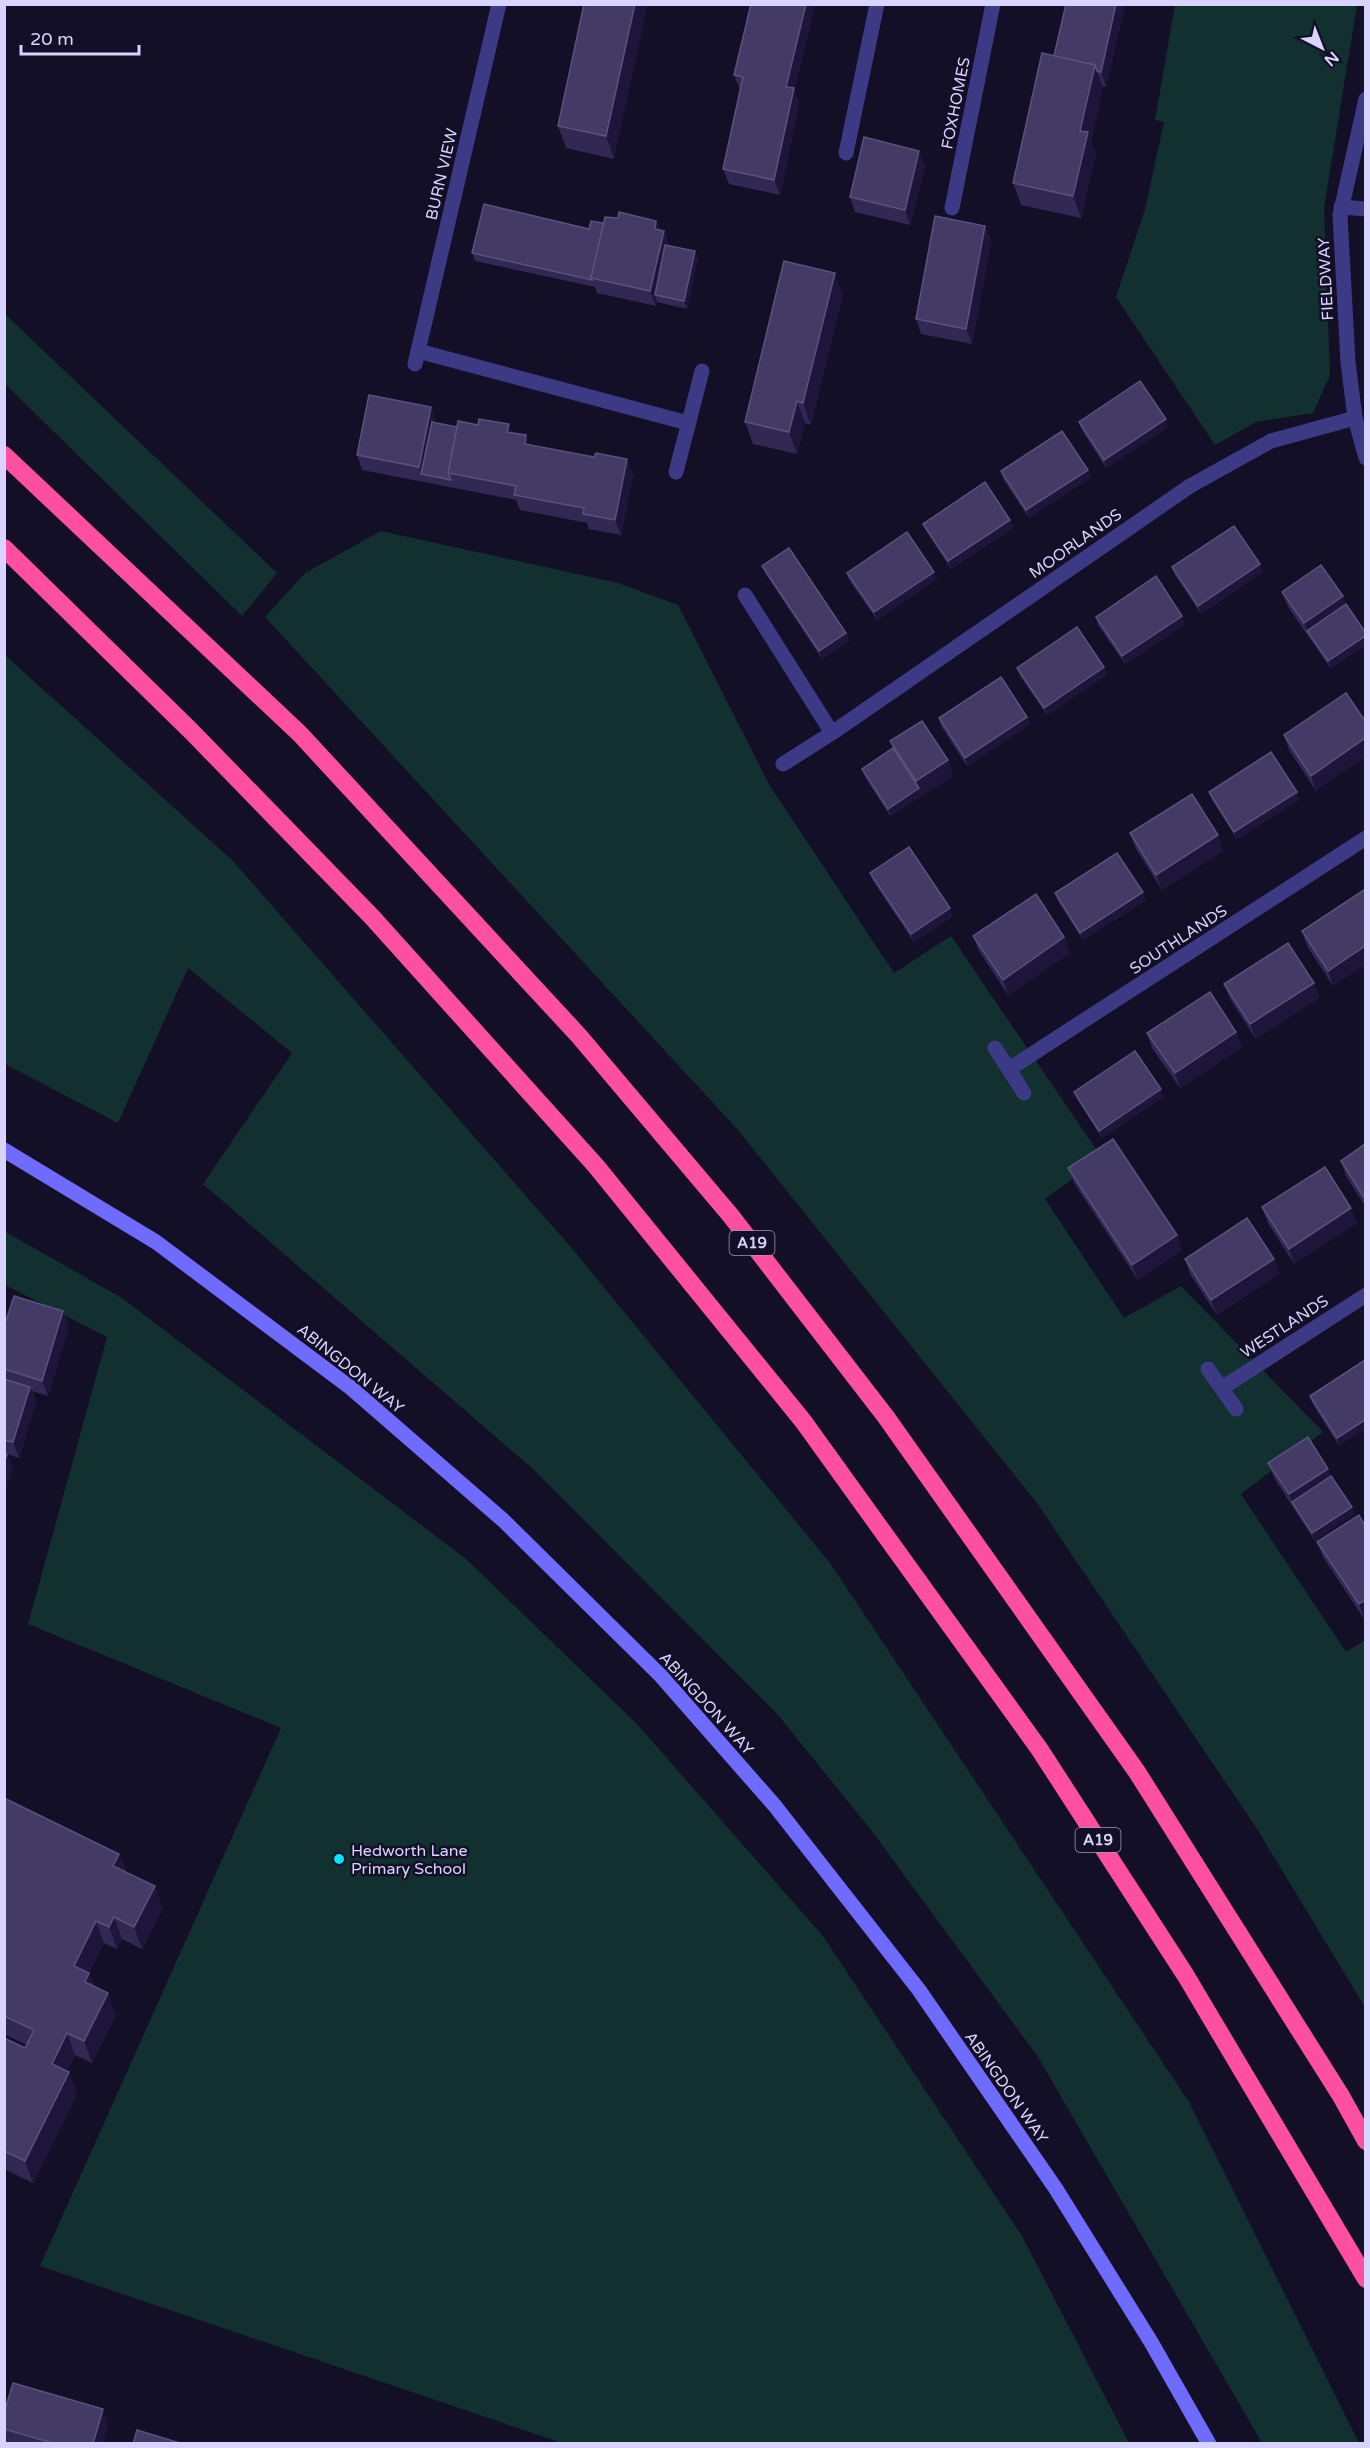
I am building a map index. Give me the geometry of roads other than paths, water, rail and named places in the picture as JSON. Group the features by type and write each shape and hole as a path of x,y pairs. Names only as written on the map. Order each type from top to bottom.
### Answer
{"highway":[{"name":"A19","path":"4,455 300,734 579,1036 731,1216 886,1417 1137,1772 1341,2096 1365,2141"},
{"name":"A19","path":"4,548 191,731 372,917 596,1166 803,1421 1040,1750 1186,1976 1365,2278"}],"street":[{"name":"BURN VIEW","path":"499,4 416,358 688,423"},
{"path":"846,153 877,4"},
{"name":"FOXHOMES","path":"952,208 993,4"},
{"name":"FIELDWAY","path":"1365,99 1340,215 1348,362 1355,418 1365,458"},
{"path":"1341,207 1365,209"},
{"path":"676,472 702,371"},
{"name":"MOORLANDS","path":"783,764 1190,486 1271,441 1355,418"},
{"path":"745,595 832,732"},
{"name":"SOUTHLANDS","path":"1009,1069 1365,838"},
{"path":"995,1048 1024,1093"},
{"name":"ABINGDON WAY","path":"4,1150 156,1242 351,1388 504,1521 661,1676 775,1806 919,1990 1056,2189 1151,2342 1209,2444"},
{"name":"WESTLANDS","path":"1222,1388 1365,1295"},
{"path":"1208,1369 1236,1409"}],"place":[{"name":"Hedworth Lane Primary School","path":"339,1859"}]}
